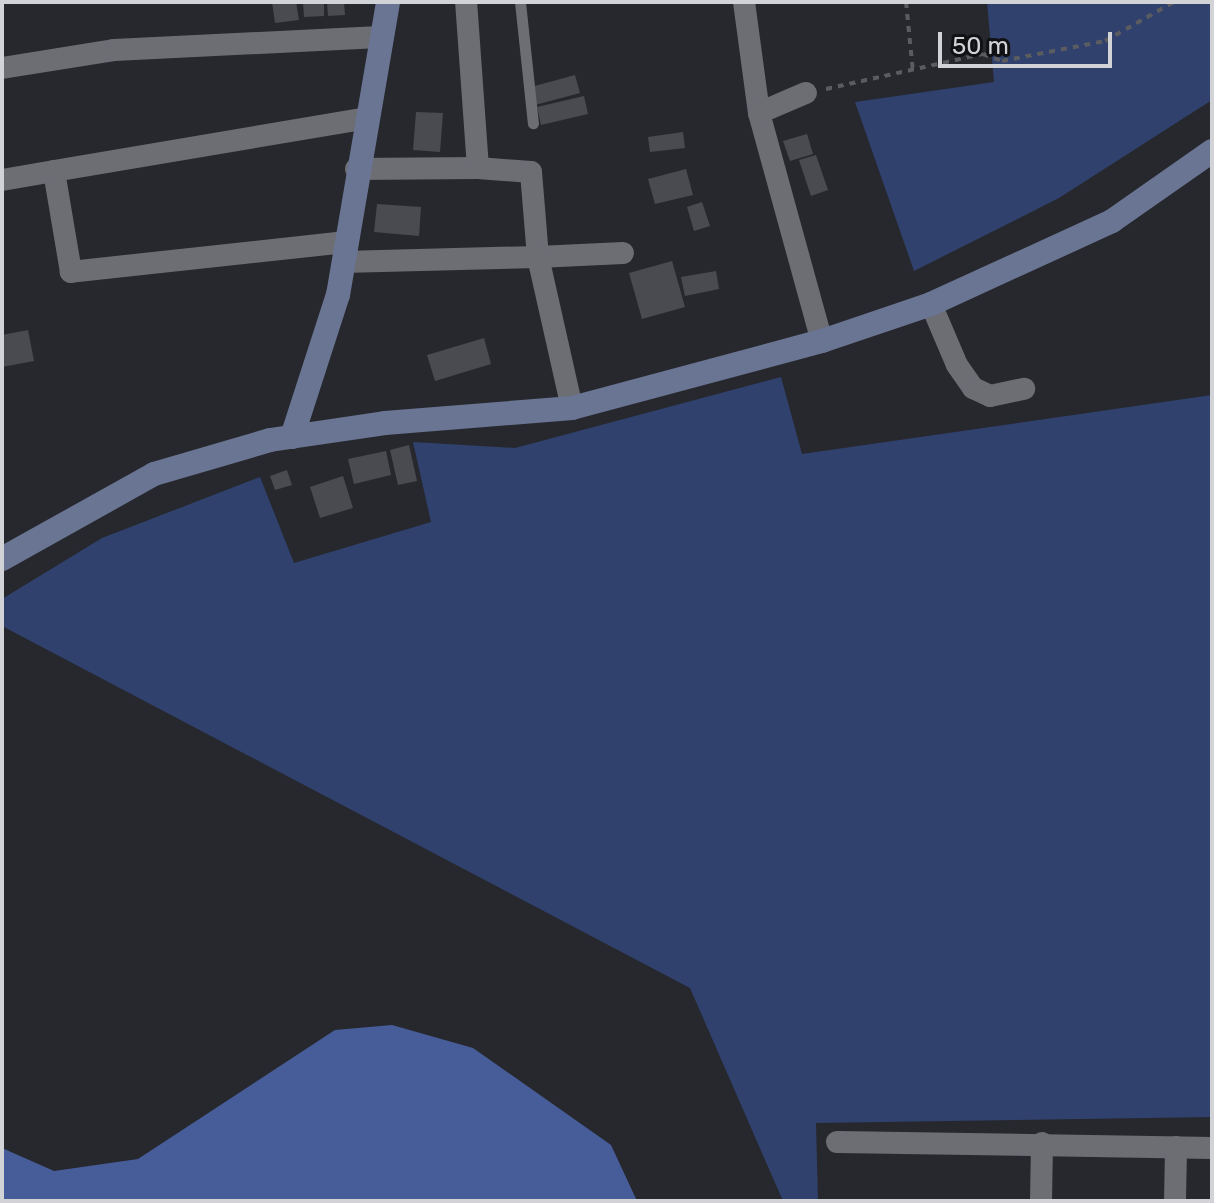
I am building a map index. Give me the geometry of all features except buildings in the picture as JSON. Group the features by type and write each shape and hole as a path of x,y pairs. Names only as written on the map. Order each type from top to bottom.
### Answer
{"main road":[{"path":"292,437 338,295 356,169 369,118 388,2"},
{"path":"2,559 154,474 292,437 572,408 822,341 931,304 1112,221 1212,151"}],"street":[{"path":"466,2 478,168"},
{"path":"744,2 759,113 822,341"},
{"path":"2,68 114,50 380,37"},
{"path":"759,113 806,93"},
{"path":"2,180 369,118"},
{"path":"356,169 478,168 531,172 538,257 572,408"},
{"path":"54,171 71,272 344,252 538,257 623,253"},
{"path":"931,304 957,365 973,388 990,396 1024,389"},
{"path":"837,1142 1212,1148"},
{"path":"1041,1201 1042,1143"},
{"path":"1175,1201 1176,1147"}],"lane":[{"path":"520,2 533,123"}],"path":[{"path":"906,2 913,72"},
{"path":"806,93 913,72 983,54 1002,61 1105,41 1174,2"}],"shaded area":[{"path":"987,2 1212,2 1212,100 1059,198 914,271 855,102 994,82"},
{"path":"781,377 802,454 1212,395 1212,1117 816,1123 818,1201 783,1201 690,988 2,626 2,599 102,538 260,477 294,563 431,522 413,442 515,448"},
{"path":"392,1025 473,1048 611,1145 637,1201 2,1201 2,1148 54,1171 138,1159 335,1030"}]}
